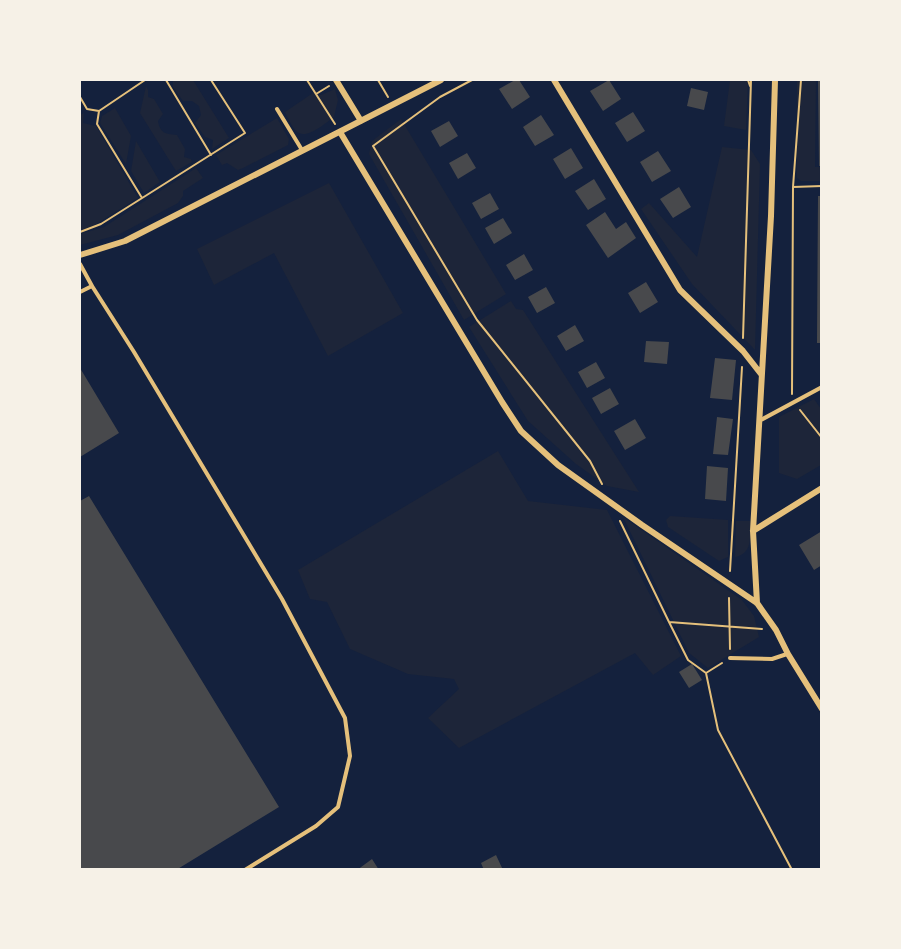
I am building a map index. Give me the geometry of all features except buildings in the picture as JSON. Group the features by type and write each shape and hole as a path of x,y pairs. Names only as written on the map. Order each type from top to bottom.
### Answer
{"street":[{"path":"336,80 361,121"},
{"path":"80,255 125,241 441,80"},
{"path":"554,80 680,290 743,351 761,374"},
{"path":"757,603 753,531 771,216 775,80"},
{"path":"340,132 521,430 558,465 757,603 777,630 788,654 822,709"},
{"path":"753,531 822,488"}],"lane":[{"path":"277,109 303,151"},
{"path":"80,264 282,599 345,718 350,756 338,807 316,826 245,870"},
{"path":"80,292 92,286"},
{"path":"759,421 822,387"},
{"path":"730,658 772,659 788,654"}],"path":[{"path":"80,97 87,109 99,111 145,80"},
{"path":"166,80 211,155"},
{"path":"80,232 101,224 245,133 211,80"},
{"path":"307,80 340,132"},
{"path":"378,80 393,105"},
{"path":"472,80 440,97 373,146 477,320 590,461 688,660 706,674 718,730 792,870"},
{"path":"706,674 730,658 729,584 743,351 749,80"},
{"path":"801,80 793,187 791,386 794,402 822,438"},
{"path":"99,111 97,124 142,198"},
{"path":"793,187 822,186"},
{"path":"669,622 777,630"}],"shaded area":[{"path":"173,80 193,80 229,138 212,149 213,140 205,137 195,123 201,115 199,106 192,101 183,101 173,87"},
{"path":"730,80 748,80 746,130 724,126"},
{"path":"797,80 816,80 815,167 821,167 821,181 801,181 797,178"},
{"path":"146,86 148,97 154,99 163,114 158,121 160,128 166,133 177,135 185,149 184,157 191,159 192,162 176,171 140,113"},
{"path":"335,89 338,100 334,117 309,133 299,133 295,130 285,112 313,93 321,95"},
{"path":"115,108 131,136 126,164 100,123 102,116"},
{"path":"84,113 83,123 96,126 138,198 93,226 80,231 80,115"},
{"path":"277,118 289,139 288,145 238,170 227,163 222,165 216,155"},
{"path":"401,119 506,294 464,320 369,154 372,141"},
{"path":"136,141 160,182 144,193 131,171"},
{"path":"722,147 751,150 760,164 755,350 692,284 641,209 649,203 697,257"},
{"path":"196,168 203,178 183,191 183,196 178,203 118,235 80,245 80,234 104,227"},
{"path":"329,183 403,313 328,356 274,253 214,285 197,249"},
{"path":"511,301 516,309 523,310 639,492 607,486 576,464 528,421 469,327"},
{"path":"814,399 821,409 821,465 797,479 779,473 779,417"},
{"path":"498,451 528,501 607,510 681,656 653,675 635,653 459,748 428,718 459,689 454,679 408,674 350,649 327,602 310,599 298,570"},
{"path":"670,516 728,520 728,557 719,561 668,527 666,520"},
{"path":"623,517 742,600 754,616 759,637 708,668 689,653"},
{"path":"736,521 750,521 750,533 748,548 735,557"}]}
